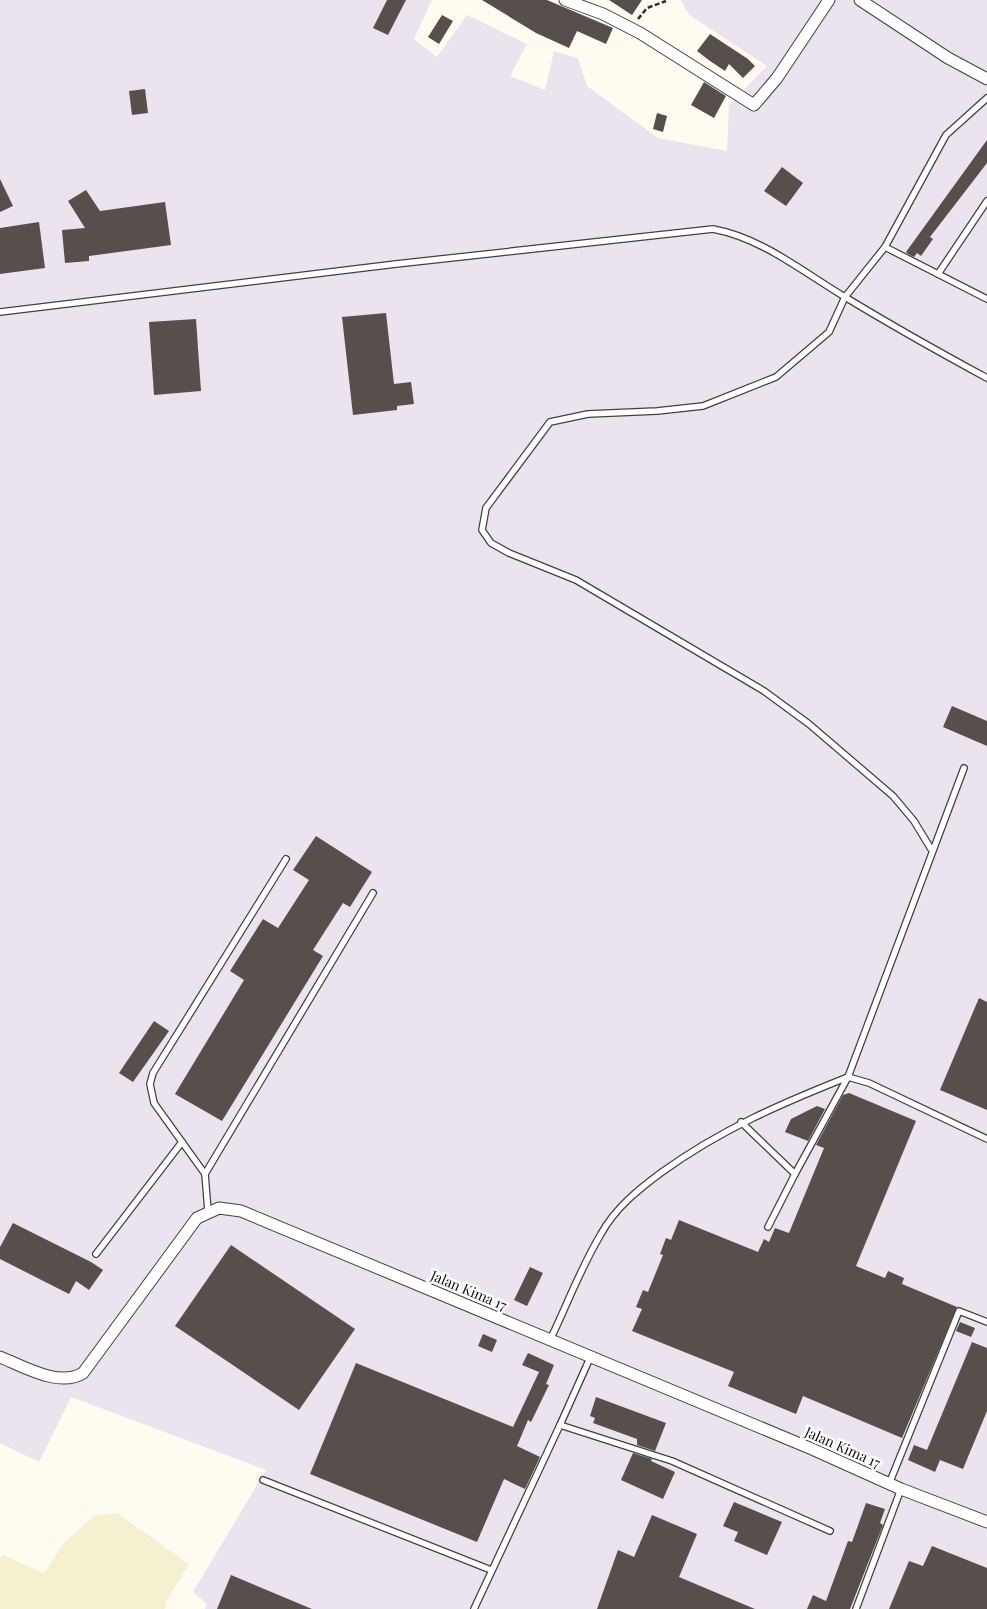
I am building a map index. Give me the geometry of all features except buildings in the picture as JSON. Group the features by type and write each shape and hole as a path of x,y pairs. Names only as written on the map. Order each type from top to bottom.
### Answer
{"street":[{"path":"564,0 603,14 632,29 754,105 777,78 829,0"},
{"path":"860,0 948,58 987,79"},
{"name":"Jalan Kima 17","path":"208,1211 219,1208 241,1211 812,1449 889,1484 987,1522"},
{"path":"0,1357 51,1377 76,1377 83,1373 182,1235 197,1218 208,1211"}],"lane":[{"path":"932,849 914,821 893,796 809,724 764,691 576,580 509,553 491,543 482,530 486,508 550,422 588,414 657,411 703,406 776,377 829,332 845,297 885,247 946,135 987,98"},
{"path":"938,274 987,201"},
{"path":"0,312 700,229 727,232 767,249 845,297 987,378"},
{"path":"885,247 987,299"},
{"path":"768,1227 848,1076 964,768"},
{"path":"208,1211 205,1174 154,1102 150,1084 153,1073 286,859"},
{"path":"205,1174 373,893"},
{"path":"550,1340 601,1233 620,1208 647,1184 692,1150 740,1122 848,1076 869,1083 987,1139"},
{"path":"740,1122 795,1174"},
{"path":"96,1254 182,1142"},
{"path":"889,1484 959,1311 987,1322"},
{"path":"474,1609 590,1358"},
{"path":"560,1425 672,1461 830,1531"},
{"path":"263,1480 491,1570"},
{"path":"856,1609 901,1489"}],"path":[{"path":"632,29 647,8 666,1"}],"shaded area":[{"path":"0,0 432,0 414,39 437,57 467,15 527,44 510,76 545,90 554,51 578,58 587,86 658,138 727,151 729,105 767,66 689,15 681,0 987,0 987,1609 205,1609 207,1604 193,1592 266,1470 71,1397 39,1462 0,1443"},
{"path":"117,1513 189,1564 166,1602 165,1609 0,1609 0,1558 3,1555 44,1573 64,1543 93,1516"}]}
